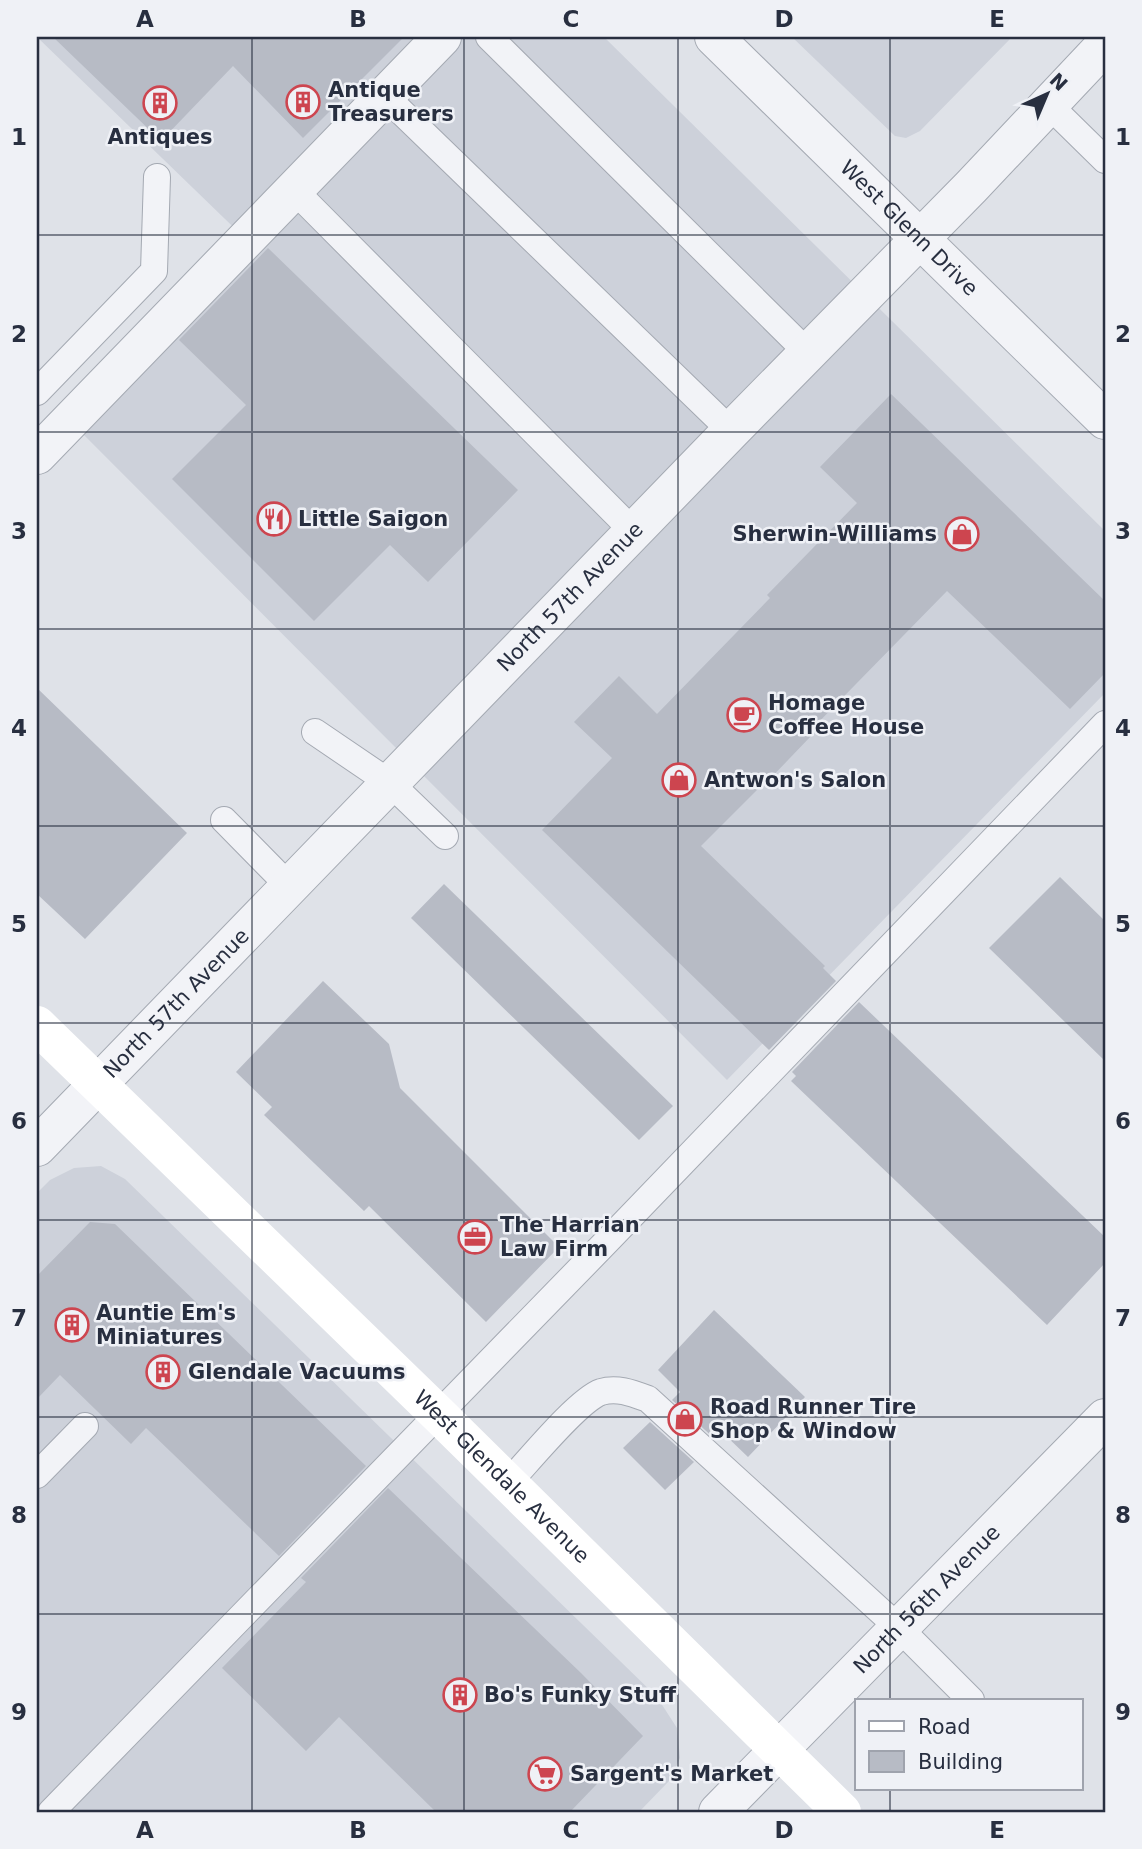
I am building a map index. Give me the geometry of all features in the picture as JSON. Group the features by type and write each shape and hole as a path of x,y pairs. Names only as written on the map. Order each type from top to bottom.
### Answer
{"main road":[{"name":"West Glendale Avenue","path":"37,1025 438,1414 842,1812"}],"street":[{"path":"37,455 442,37"},
{"name":"West Glenn Drive","path":"714,37 1105,420"},
{"name":"North 57th Avenue","path":"37,1147 1105,46"},
{"name":"North 56th Avenue","path":"718,1812 1105,1418"}],"lane":[{"path":"489,37 808,353"},
{"path":"385,96 731,431"},
{"path":"1049,105 1105,160"},
{"path":"37,391 154,271 156,177"},
{"path":"294,190 634,532"},
{"path":"51,1812 1105,724"},
{"path":"314,732 390,783 445,836"},
{"path":"224,820 289,886"},
{"path":"508,1483 577,1408 600,1393 623,1390 648,1399 899,1628 970,1699"},
{"path":"37,1475 85,1426"}],"shaded area":[{"path":"37,37 604,37 1105,531 1105,693 727,1080 81,432 256,249"},
{"path":"792,37 1012,37 920,131 906,138 895,136"},
{"path":"101,1166 125,1179 657,1697 677,1728 680,1758 670,1780 639,1812 37,1812 37,1193 50,1180 74,1168"}],"building":[{"path":"53,37 404,37 303,138 233,66 161,141"},
{"path":"268,248 518,490 428,582 390,545 314,621 172,479 246,405 179,340"},
{"path":"891,394 1105,601 1105,673 1070,709 947,591 809,732 812,735 766,783 701,846 825,966 823,968 836,981 769,1050 542,830 612,758 574,722 619,676 657,714 770,598 767,595 857,503 820,467"},
{"path":"37,688 187,833 85,939 37,894"},
{"path":"1060,877 1105,921 1105,1061 989,948"},
{"path":"444,884 673,1106 639,1140 411,918"},
{"path":"323,981 389,1044 400,1088 559,1247 486,1322 369,1206 364,1211 264,1115 272,1107 236,1072"},
{"path":"859,1002 1105,1237 1105,1263 1047,1325 791,1081 796,1076 792,1072"},
{"path":"90,1222 115,1224 366,1466 279,1556 146,1428 131,1444 60,1375 37,1399 37,1276"},
{"path":"714,1310 805,1397 748,1457 723,1433 716,1440 672,1400 680,1392 658,1370"},
{"path":"650,1422 694,1462 665,1490 623,1448"},
{"path":"388,1488 643,1736 570,1812 436,1812 339,1717 306,1751 222,1668 306,1582 301,1578"}],"place":[{"name":"Antique Treasurers","path":"303,102"},
{"name":"Antiques","path":"160,103"},
{"name":"Little Saigon","path":"274,519"},
{"name":"Sherwin-Williams","path":"962,534"},
{"name":"Homage Coffee House","path":"744,715"},
{"name":"Antwon's Salon","path":"679,780"},
{"name":"The Harrian Law Firm","path":"475,1237"},
{"name":"Auntie Em's Miniatures","path":"72,1325"},
{"name":"Glendale Vacuums","path":"163,1372"},
{"name":"Road Runner Tire Shop & Window","path":"685,1419"},
{"name":"Bo's Funky Stuff","path":"460,1695"},
{"name":"Sargent's Market","path":"545,1774"}]}
